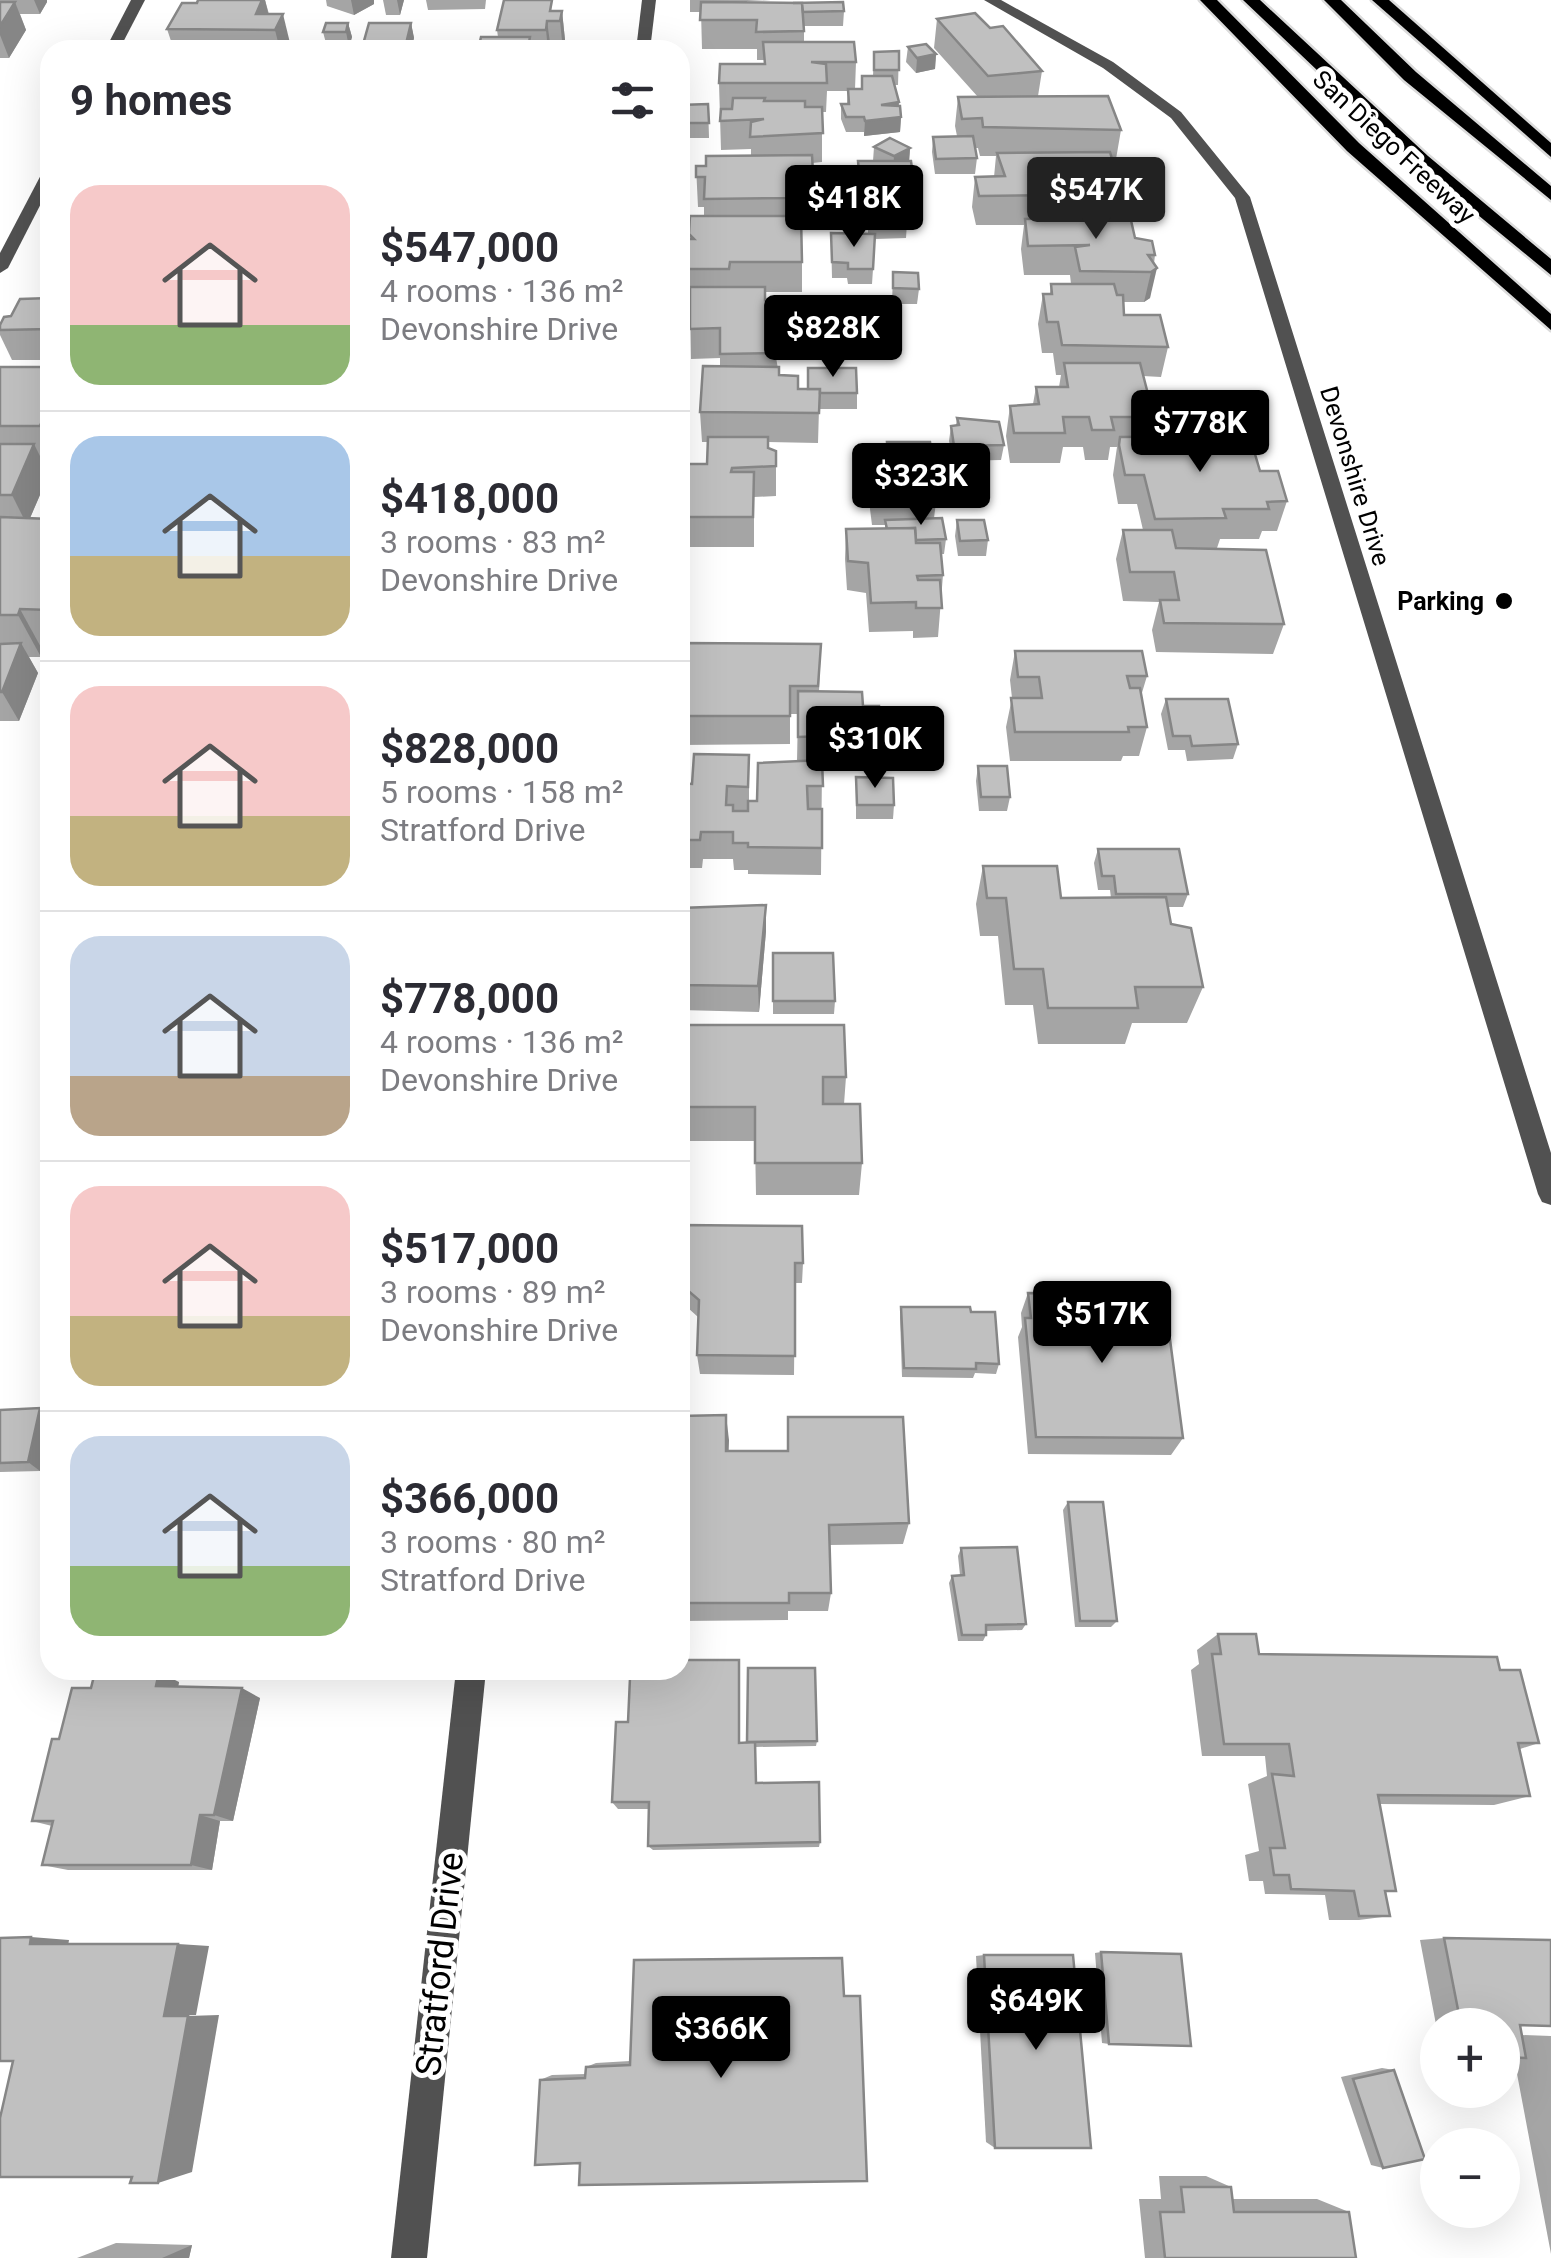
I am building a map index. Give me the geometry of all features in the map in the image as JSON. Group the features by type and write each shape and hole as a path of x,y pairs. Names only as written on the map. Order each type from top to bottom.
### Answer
{"highway":[{"name":"San Diego Freeway","path":"1208,0 1352,147 1551,324"},
{"path":"1251,0 1422,160 1551,269"},
{"path":"1332,0 1410,76 1551,194"},
{"path":"1380,0 1551,152"}],"street":[{"path":"117,40 138,0"},
{"path":"644,40 648,0"},
{"name":"Devonshire Drive","path":"991,0 1108,65 1176,115 1242,197 1551,1194"},
{"path":"0,268 40,190"},
{"name":"Stratford Drive","path":"409,2258 470,1680"}],"building":[{"path":"262,0 256,14 283,14 275,30 167,29 182,3"},
{"path":"504,0 552,0 550,11 562,11 560,21 547,21 546,30 497,30"},
{"path":"0,2 15,2 0,26"},
{"path":"701,2 802,3 804,31 756,32 757,20 700,20"},
{"path":"843,2 844,11 803,12 802,3 793,3"},
{"path":"975,13 990,28 1003,26 1042,71 988,76 937,19"},
{"path":"326,23 348,23 346,32 323,32"},
{"path":"369,23 411,23 407,40 364,40"},
{"path":"481,37 530,37 529,40 480,40"},
{"path":"763,42 854,42 856,62 811,62 826,64 827,83 719,83 720,64 765,64"},
{"path":"926,44 936,54 917,58 908,47"},
{"path":"899,51 899,70 874,70 874,52"},
{"path":"862,76 892,76 899,102 881,105 900,106 901,117 865,121 864,117 846,117 841,104 849,104 848,89 862,89"},
{"path":"1108,96 1121,130 983,127 982,118 962,119 958,97"},
{"path":"733,98 805,101 805,107 822,107 823,133 750,137 751,122 764,119 720,121 721,109 732,109"},
{"path":"708,104 709,123 690,123 690,105"},
{"path":"973,136 977,158 936,159 933,137"},
{"path":"890,138 910,148 894,156 874,147"},
{"path":"1110,152 1117,177 1087,177 1071,186 1073,195 979,196 975,177 1005,176 997,153"},
{"path":"812,155 813,173 789,173 790,198 704,199 705,177 696,177 696,166 706,166 706,156"},
{"path":"858,161 911,161 914,184 860,184"},
{"path":"868,210 905,210 907,223 870,223"},
{"path":"690,216 801,216 802,262 730,262 729,269 690,269 690,239 694,239 690,235"},
{"path":"1130,216 1135,238 1152,241 1155,255 1148,255 1157,268 1151,272 1080,271 1075,247 1090,245 1028,246 1025,219"},
{"path":"831,233 875,234 873,269 848,269 848,263 832,262"},
{"path":"893,272 918,273 919,289 893,288"},
{"path":"1051,284 1114,284 1117,295 1123,295 1124,315 1160,315 1168,347 1062,345 1058,322 1047,322 1043,294 1052,294"},
{"path":"690,287 765,287 765,300 774,299 776,353 720,354 720,328 690,329"},
{"path":"40,298 40,329 0,330 4,317 11,316 20,299"},
{"path":"1064,363 1140,363 1148,394 1169,394 1175,417 1111,417 1114,430 1092,430 1089,417 1063,417 1065,433 1014,433 1010,406 1039,404 1036,387 1068,387"},
{"path":"703,366 779,367 779,375 798,376 798,389 820,389 819,413 700,412"},
{"path":"0,367 40,367 40,426 0,426"},
{"path":"808,368 856,368 857,393 820,393 820,389 808,389"},
{"path":"957,418 999,422 1004,445 954,446 951,426 959,425"},
{"path":"1244,436 1246,444 1252,444 1260,471 1278,471 1287,501 1267,502 1269,509 1223,509 1226,518 1155,519 1144,475 1125,475 1119,445 1120,437"},
{"path":"708,437 768,437 768,448 776,451 776,466 732,468 731,472 754,472 753,517 690,517 690,464 707,464"},
{"path":"887,442 930,442 937,494 874,495 872,479 880,479 879,469 889,468"},
{"path":"0,444 34,444 12,495 0,495"},
{"path":"0,517 40,519 40,610 20,609 18,615 0,615"},
{"path":"942,518 946,539 916,540 915,528 887,529 885,520"},
{"path":"957,520 984,520 988,540 960,541"},
{"path":"915,528 916,543 940,543 943,575 917,576 918,580 940,580 942,608 916,608 916,602 871,603 868,563 848,561 846,529"},
{"path":"1123,530 1172,530 1176,548 1266,550 1284,624 1164,623 1160,600 1179,600 1174,572 1130,572"},
{"path":"21,643 2,692 0,692 0,644"},
{"path":"690,643 821,644 818,686 790,686 790,716 690,716"},
{"path":"1015,651 1142,651 1147,676 1127,676 1130,688 1140,688 1147,727 1128,727 1129,732 1015,732 1011,698 1042,698 1039,677 1018,677"},
{"path":"798,691 862,692 863,706 879,706 880,734 798,737"},
{"path":"1166,699 1228,699 1238,744 1192,746 1190,736 1173,736"},
{"path":"694,754 749,755 748,787 727,786 726,805 733,805 733,811 748,811 748,801 757,801 758,763 822,760 823,786 807,786 808,809 822,809 822,848 748,847 748,843 733,843 733,832 701,832 700,840 690,840"},
{"path":"978,766 1007,766 1010,797 981,797"},
{"path":"856,777 893,778 894,805 857,805"},
{"path":"1098,849 1179,849 1188,894 1116,894 1114,876 1102,876"},
{"path":"983,866 1057,866 1061,898 1166,897 1171,924 1191,928 1203,987 1135,987 1138,1008 1048,1008 1043,969 1014,969 1006,898 987,898"},
{"path":"766,905 758,986 690,985 690,908"},
{"path":"773,953 833,953 835,1001 773,1001"},
{"path":"690,1025 844,1025 846,1077 823,1077 823,1104 860,1104 862,1163 755,1163 755,1107 690,1107"},
{"path":"690,1225 802,1226 803,1263 795,1263 795,1356 697,1355 699,1300 690,1292"},
{"path":"1028,1293 1164,1294 1183,1438 1036,1437 1025,1318 1031,1318"},
{"path":"901,1307 970,1307 971,1312 995,1312 999,1364 976,1363 976,1369 904,1368"},
{"path":"40,1408 28,1462 0,1463 0,1410"},
{"path":"726,1415 726,1451 788,1451 788,1417 903,1417 909,1523 829,1525 831,1593 789,1593 789,1603 690,1603 690,1416"},
{"path":"1068,1502 1103,1502 1117,1621 1080,1621"},
{"path":"1017,1547 1026,1624 986,1625 986,1635 962,1635 952,1576 964,1575 961,1548"},
{"path":"1218,1634 1256,1634 1259,1654 1497,1657 1500,1670 1520,1670 1539,1743 1518,1743 1530,1796 1378,1795 1396,1891 1385,1891 1390,1916 1359,1916 1354,1891 1291,1889 1289,1875 1274,1875 1270,1848 1285,1848 1272,1774 1294,1776 1289,1744 1224,1744 1212,1654 1221,1654"},
{"path":"690,1660 739,1660 739,1743 755,1742 756,1783 819,1782 820,1842 648,1846 649,1802 612,1802 616,1722 628,1722 630,1680 690,1680"},
{"path":"748,1668 815,1668 817,1741 747,1742"},
{"path":"93,1680 157,1680 156,1686 242,1688 214,1815 200,1815 191,1865 42,1865 53,1821 32,1821 52,1739 59,1739 72,1688 91,1688"},
{"path":"31,1937 30,1944 178,1944 164,2016 188,2016 158,2183 130,2183 132,2177 0,2177 0,2118 13,2061 0,2061 0,1938"},
{"path":"1444,1938 1551,1940 1551,2026 1520,2025 1520,2008 1458,2008"},
{"path":"1101,1952 1181,1954 1191,2046 1109,2044"},
{"path":"984,1955 1073,1955 1091,2148 995,2148"},
{"path":"842,1958 844,1996 860,1996 867,2181 579,2185 580,2163 535,2165 540,2080 585,2078 586,2067 630,2065 634,1960"},
{"path":"1520,2025 1526,2058 1520,2058"},
{"path":"1394,2070 1420,2145 1420,2160 1383,2168 1353,2079"},
{"path":"1181,2187 1231,2187 1234,2212 1349,2212 1356,2258 1165,2258 1160,2212 1184,2212"}],"place":[{"name":"Parking","path":"1504,601"}]}
